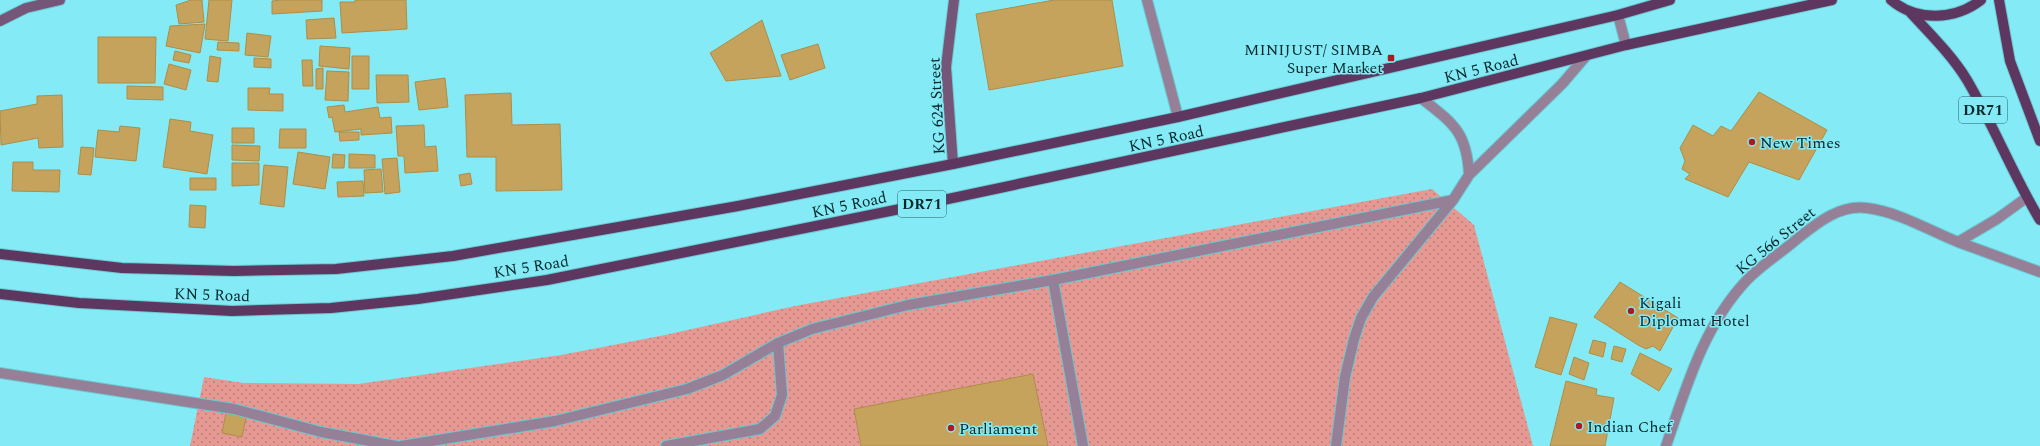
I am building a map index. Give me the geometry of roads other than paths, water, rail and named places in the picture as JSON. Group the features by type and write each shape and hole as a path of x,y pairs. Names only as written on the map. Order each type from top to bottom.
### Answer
{"main road":[{"path":"0,21 26,8 60,0"},
{"name":"KG 624 Street","path":"954,0 946,66 954,164"},
{"name":"KN 5 Road","path":"0,254 122,268 234,271 336,269 453,256 738,206 954,164 1178,117 1618,15 1670,0"},
{"name":"KN 5 Road","path":"0,294 79,303 232,311 330,308 418,299 547,280 1422,98 1626,45 1832,0"},
{"name":"DR71","path":"1891,0 1908,11 1947,52 1966,80 2026,198 2040,220"},
{"name":"DR71","path":"1908,11 1924,15 1941,16 1958,13 1981,0"},
{"name":"DR71","path":"1999,0 2010,61 2040,141"}],"street":[{"path":"1147,0 1178,117"},
{"path":"1618,15 1626,45"},
{"path":"1336,446 1345,377 1354,339 1361,318 1373,297 1453,200 1469,175 1562,84 1586,56"},
{"path":"1422,98 1453,125 1463,138 1468,155 1469,175"},
{"path":"1958,242 1997,219 2026,198"},
{"path":"401,446 555,421 687,389 723,375 778,343 812,329 908,305 1053,280 1453,200"},
{"name":"KG 566 Street","path":"1666,446 1687,384 1710,330 1746,281 1816,223 1847,208 1866,208 1894,215 1958,242 2040,272"},
{"path":"1053,280 1083,446"},
{"path":"666,446 760,429 775,416 782,395 778,343"},
{"path":"0,372 234,409 321,432 396,446"}],"place":[{"name":"MINIJUST/ SIMBA Super Market","path":"1391,58"},
{"name":"New Times","path":"1752,142"},
{"name":"Kigali Diplomat Hotel","path":"1631,311"},
{"name":"Indian Chef","path":"1579,426"},
{"name":"Parliament","path":"951,428"}]}
